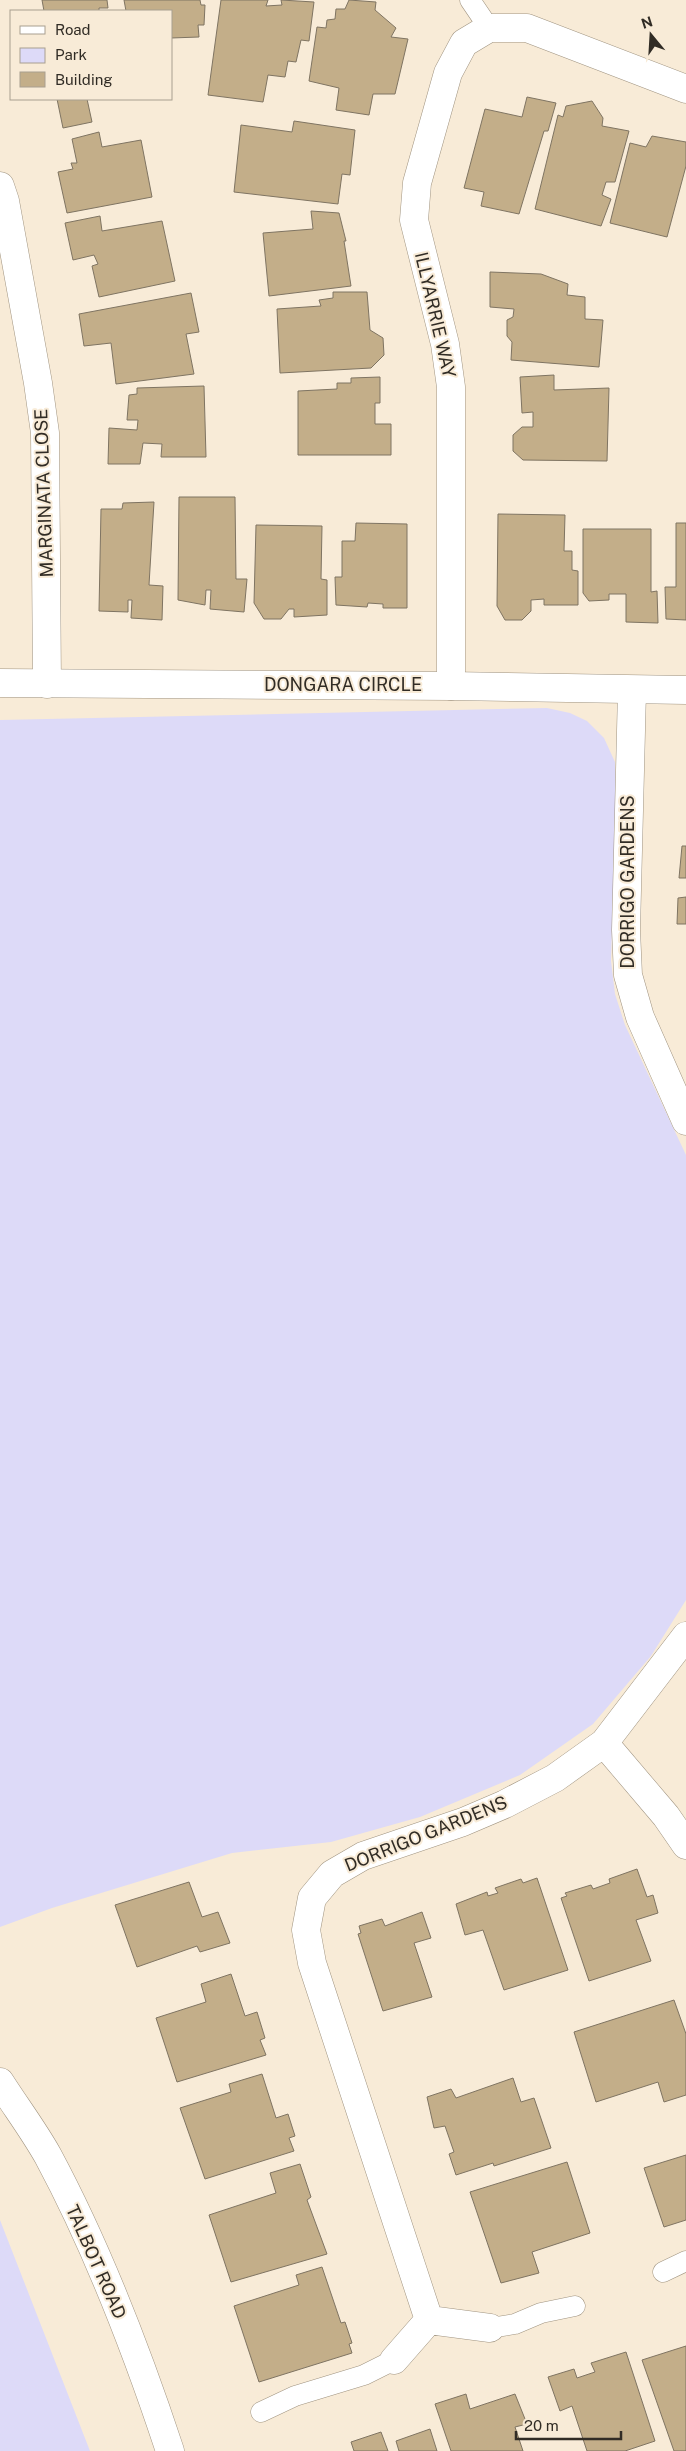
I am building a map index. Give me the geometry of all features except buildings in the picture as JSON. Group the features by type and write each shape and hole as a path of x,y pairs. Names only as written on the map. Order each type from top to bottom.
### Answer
{"street":[{"path":"489,28 527,28 686,89"},
{"name":"ILLYARRIE WAY","path":"452,686 451,387 445,344 414,220 417,183 448,73 464,43 489,28"},
{"name":"MARGINATA CLOSE","path":"0,186 5,202 38,383 45,433 47,684"},
{"name":"DONGARA CIRCLE","path":"0,683 452,686 632,691 686,690"},
{"name":"DORRIGO GARDENS","path":"632,691 627,892 628,975 640,1017 686,1121"},
{"name":"DORRIGO GARDENS","path":"429,2320 312,1963 306,1930 312,1898 332,1874 364,1856 463,1822 505,1804 555,1778 604,1743 686,1636"},
{"path":"604,1743 666,1816 686,1845"},
{"name":"TALBOT ROAD","path":"0,2082 47,2155 99,2263 155,2405 170,2451"},
{"path":"394,2360 429,2320 490,2328"}],"lane":[{"path":"470,0 489,28"},
{"path":"663,2272 686,2261"},
{"path":"490,2328 515,2324 541,2313 575,2306"},
{"path":"261,2412 295,2396 364,2375 394,2360"}],"green space":[{"path":"547,708 570,713 587,721 604,738 615,762 616,792 611,961 615,994 625,1025 686,1155 686,1600 651,1656 593,1724 520,1775 420,1817 331,1842 232,1853 52,1908 0,1927 0,720"},
{"path":"0,2220 90,2451 0,2451"}]}
